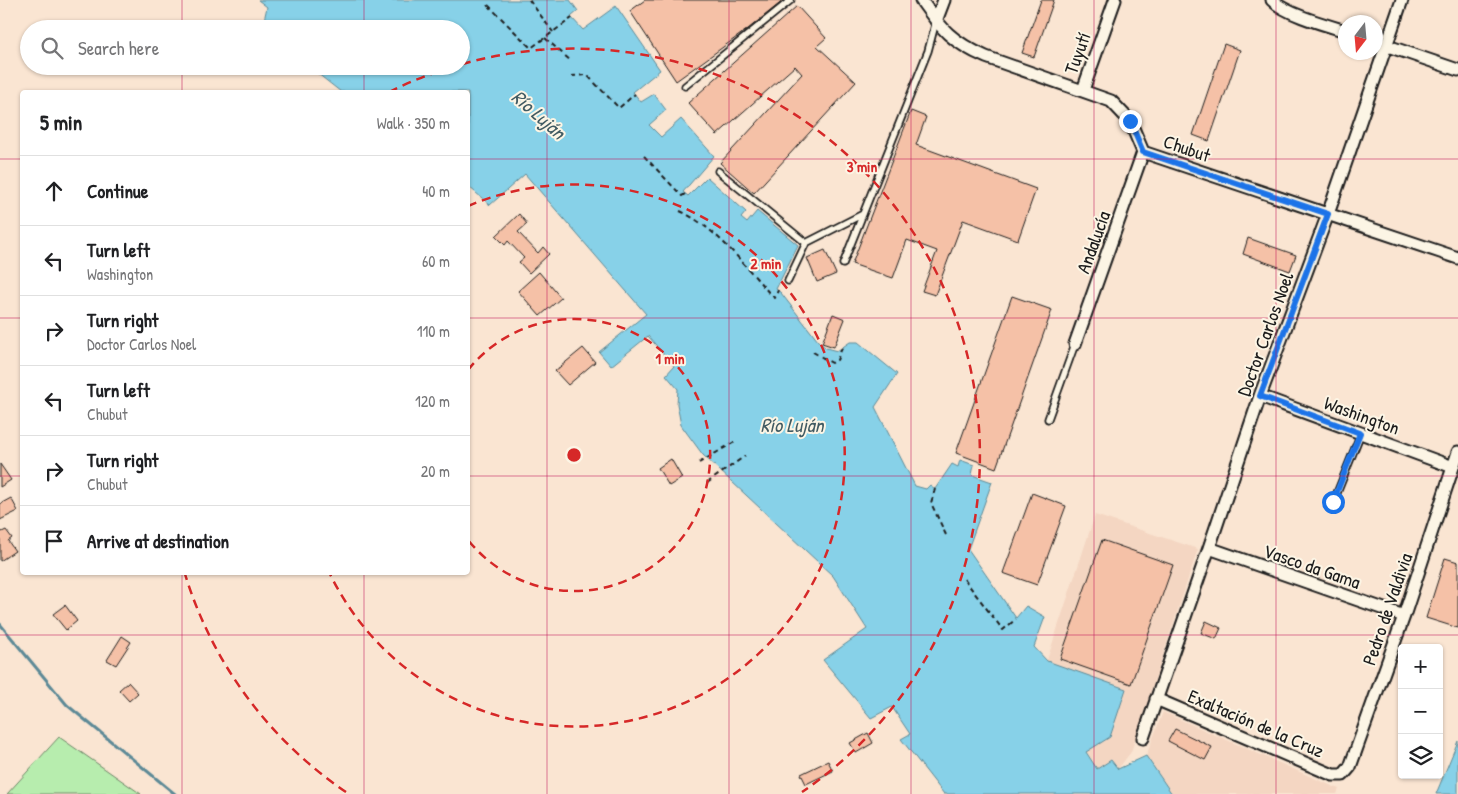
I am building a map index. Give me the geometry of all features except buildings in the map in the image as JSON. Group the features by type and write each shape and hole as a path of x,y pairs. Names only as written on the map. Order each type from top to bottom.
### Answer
{"street":[{"name":"Chubut","path":"922,0 936,21 953,39 968,49 1111,101 1130,121 1143,152 1458,258"},
{"path":"936,21 944,0"},
{"name":"Tuyutí","path":"1083,90 1115,0"},
{"path":"1272,0 1292,13 1338,28"},
{"name":"Doctor Carlos Noel","path":"1383,39 1402,0"},
{"path":"1383,44 1458,70"},
{"name":"Doctor Carlos Noel","path":"1143,738 1260,396 1328,214 1376,60"},
{"name":"Andalucía","path":"1075,344 1143,152"},
{"name":"Washington","path":"1260,396 1453,467"},
{"name":"Pedro de Valdivia","path":"1344,775 1350,767 1404,616 1458,452"},
{"name":"Vasco da Gama","path":"1209,548 1404,616"},
{"name":"Exaltación de la Cruz","path":"1156,699 1333,775 1344,775"}],"lane":[{"path":"685,86 791,0"},
{"path":"843,264 928,51 936,21"},
{"path":"718,171 806,243"},
{"path":"788,281 806,243 863,214"},
{"path":"1048,418 1075,344"},
{"path":"1333,502 1360,433"}],"path":[{"path":"529,0 553,32"},
{"path":"488,5 531,48 572,18"},
{"path":"545,38 571,61"},
{"path":"571,76 587,75 620,108 635,94"},
{"path":"644,156 682,196 685,194"},
{"path":"680,210 693,217 727,245 774,298 778,290"},
{"path":"813,352 832,363 837,360 842,348"},
{"path":"699,463 736,441"},
{"path":"707,483 745,456"},
{"path":"934,489 931,503 946,535"},
{"path":"964,579 1003,630 1016,619"}],"shaded area":[{"path":"1095,515 1198,549 1131,752 1118,769 1097,769 1042,675"},
{"path":"1163,712 1339,789 1337,794 1172,794 1146,756"}],"green space":[{"path":"59,737 141,794 7,794"}],"water":[{"name":"Río Luján","path":"258,0 570,0 578,11 571,17 583,30 616,6 660,70 633,92 641,102 654,94 666,110 649,125 661,137 681,119 714,156 683,192 688,196 707,177 746,212 741,218 747,223 757,211 798,245 776,289 818,341 826,348 837,351 850,342 858,342 897,374 875,407 915,486 926,489 930,485 935,489 952,464 958,467 960,460 974,465 972,475 992,482 968,549 1016,618 1026,606 1045,617 1034,647 1047,661 1126,689 1110,737 1086,752 1097,769 1111,760 1118,769 1146,756 1172,794 944,794 901,739 910,734 892,707 871,718 823,660 867,629 833,576 703,455 681,425 677,404 678,389 666,375 674,366 648,336 611,366 599,352 646,314 525,174 490,205 470,188 470,90 338,90 319,75 470,75 470,20 264,20 267,7"},
{"path":"1458,741 1458,794 1436,794"}],"waterway":[{"path":"0,624 67,705 175,794"}],"route":[{"path":"1130,121 1143,152 1328,214 1260,396 1360,433 1333,502"}]}
